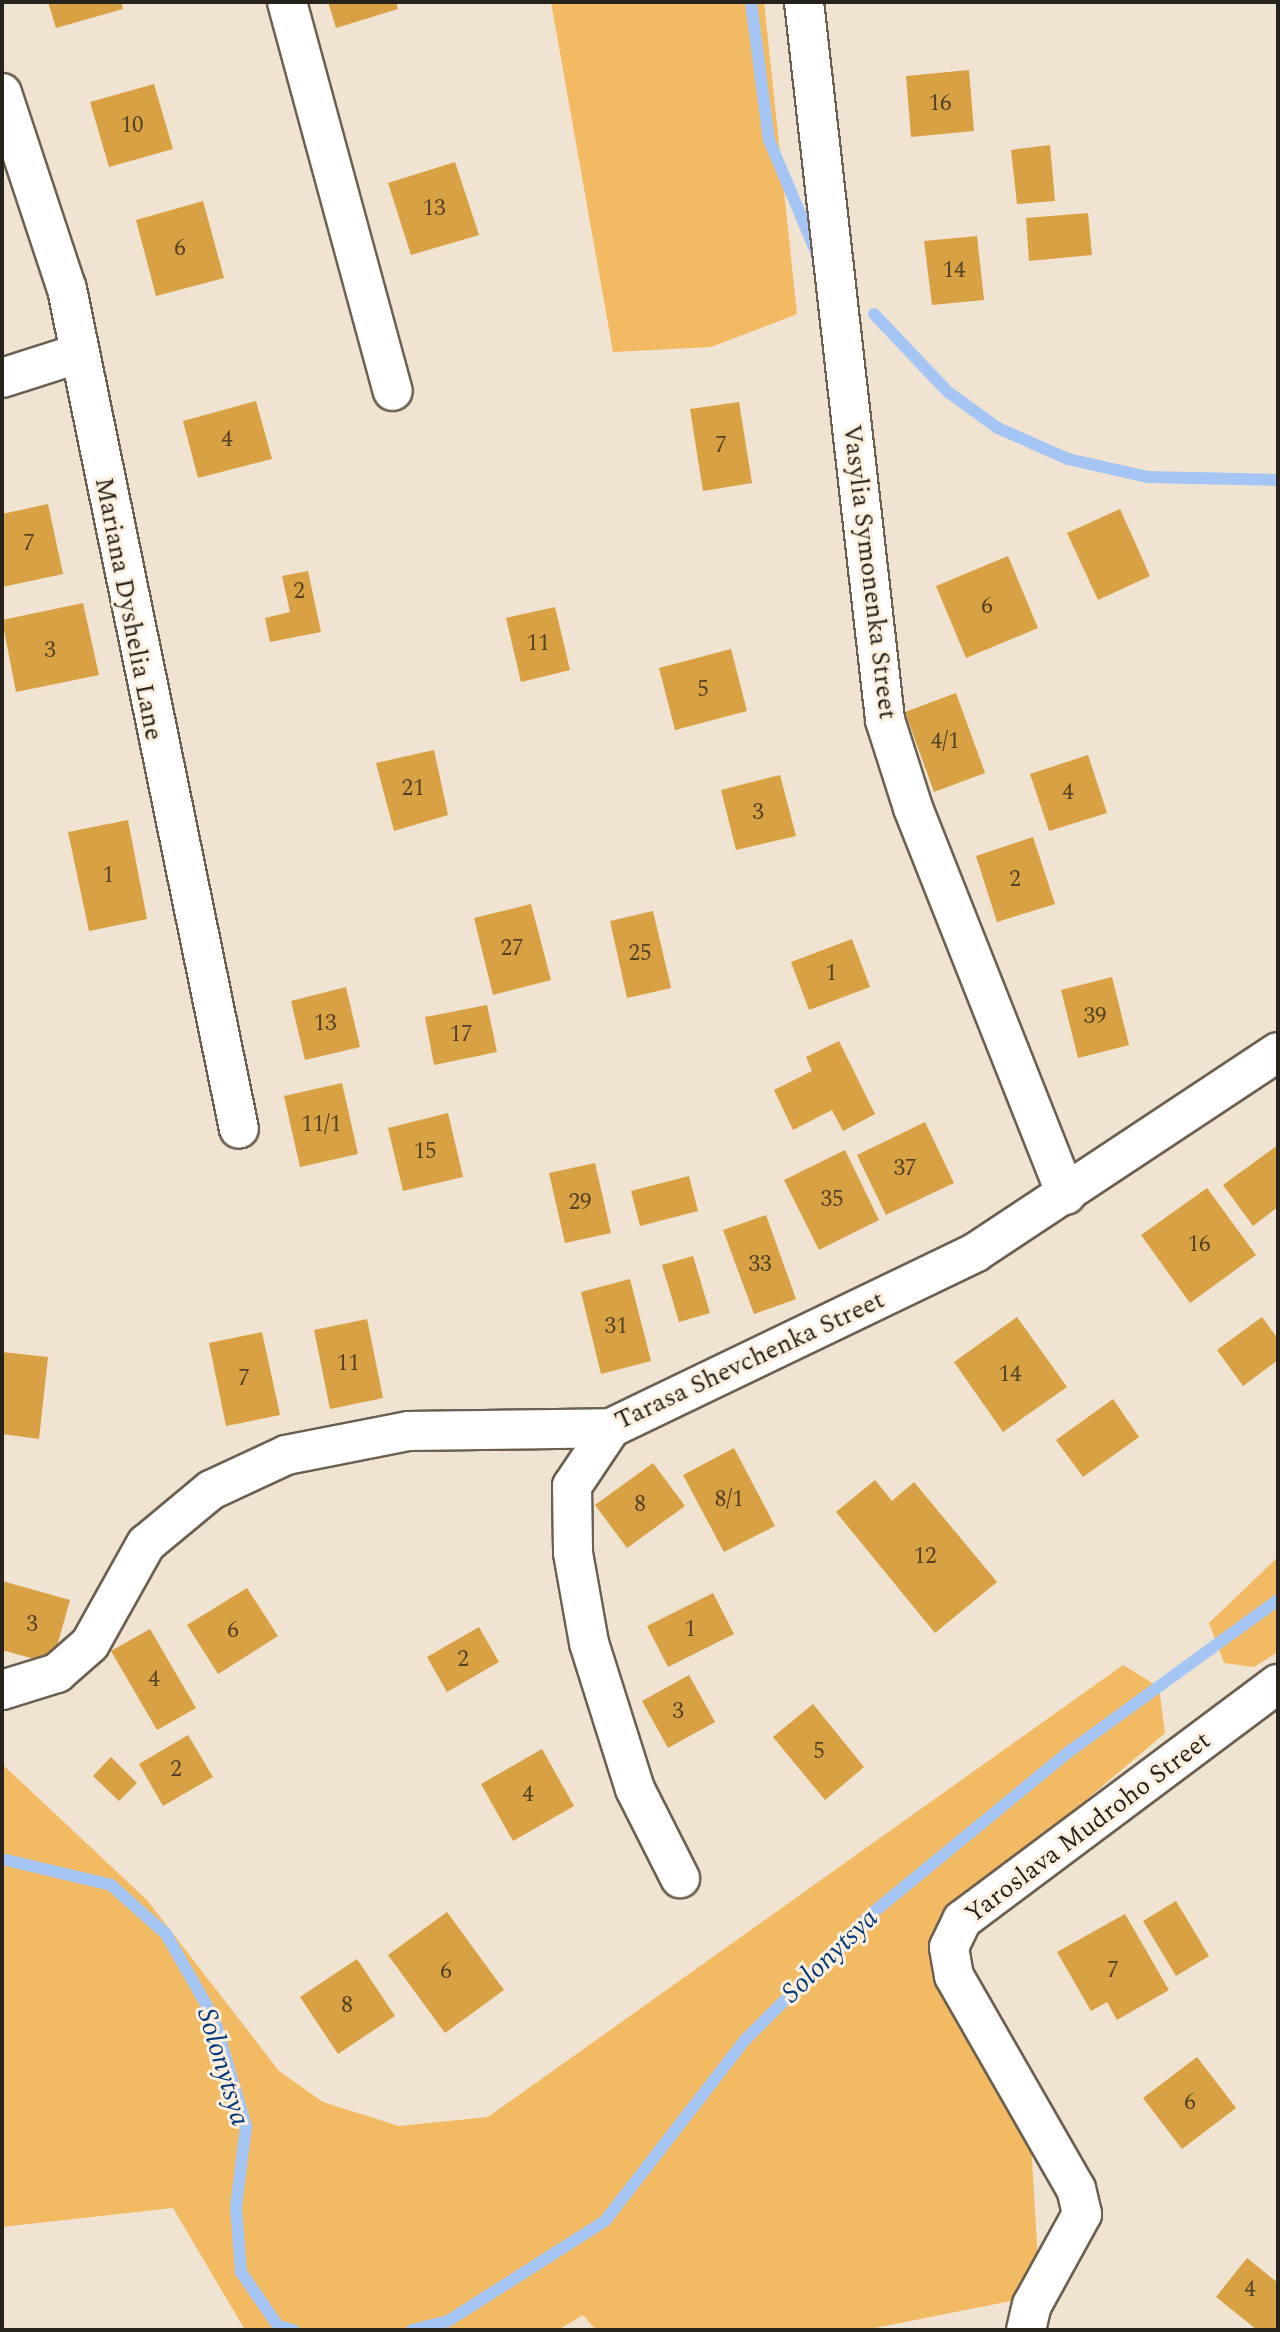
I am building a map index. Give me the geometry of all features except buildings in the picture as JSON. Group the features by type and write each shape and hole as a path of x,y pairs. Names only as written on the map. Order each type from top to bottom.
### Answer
{"street":[{"path":"288,2 394,391"},
{"name":"Vasylia Symonenka Street","path":"804,2 885,720 912,808 1066,1195"},
{"name":"Mariana Dyshelia Lane","path":"2,93 67,289 77,354 239,1129"},
{"path":"2,378 77,354"},
{"name":"Tarasa Shevchenka Street","path":"2,1690 57,1673 90,1644 146,1544 183,1508 286,1455 408,1431 611,1428 922,1283 1066,1195 1278,1052"},
{"path":"611,1428 572,1486 573,1553 589,1643 635,1789 680,1878"},
{"name":"Yaroslava Mudroho Street","path":"1026,2330 1032,2305 1082,2214 1076,2189 954,1976 949,1947 962,1920 1278,1684"}],"shaded area":[{"path":"551,2 764,2 797,314 711,347 613,352"},
{"path":"1278,1557 1278,1652 1254,1667 1224,1663 1209,1623"},
{"path":"1123,1665 1159,1687 1165,1733 939,1925 930,1946 937,1971 1031,2143 1038,2260 1016,2300 865,2330 596,2330 583,2315 558,2330 245,2330 173,2208 2,2227 2,1764 147,1900 279,2071 323,2102 399,2126 488,2117"}],"waterway":[{"path":"751,2 769,140 817,254"},
{"path":"874,314 948,392 998,428 1068,459 1147,477 1278,480"},
{"name":"Solonytsya","path":"412,2330 448,2321 605,2221 745,2040 870,1915 1070,1751 1278,1600"},
{"name":"Solonytsya","path":"2,1859 111,1885 166,1934 214,2018 246,2126 236,2207 241,2272 278,2326 293,2330"}]}
